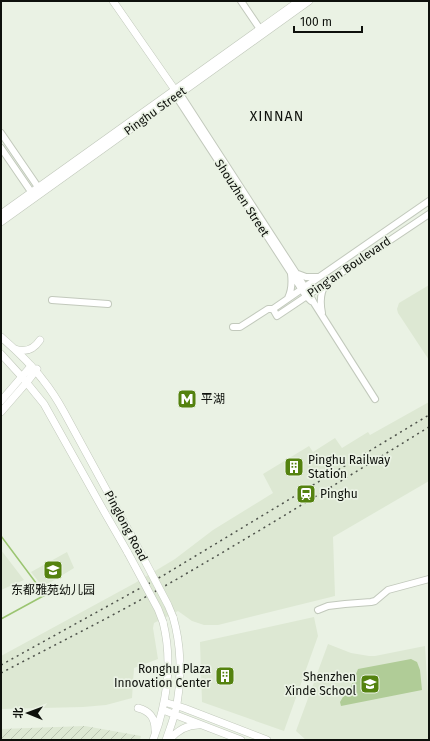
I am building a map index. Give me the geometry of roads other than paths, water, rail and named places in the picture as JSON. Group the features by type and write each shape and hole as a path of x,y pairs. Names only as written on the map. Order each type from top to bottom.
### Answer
{"main road":[{"name":"Shouzhen Street","path":"113,1 177,93"},
{"name":"Pinghu Street","path":"1,222 33,195 38,187 177,93 299,1"},
{"name":"Pinghu Street","path":"1,214 33,195 309,1"},
{"name":"Pinglong Road","path":"1,337 34,368 53,394 137,546 173,617 180,657 179,694 168,740"},
{"path":"13,348 18,350 28,350 43,342"},
{"name":"Pinglong Road","path":"1,354 44,404 158,609 163,622 168,656 163,710 154,737"},
{"path":"1,412 34,368"},
{"path":"1,401 24,380"},
{"path":"164,702 267,740"},
{"path":"138,708 147,711 155,723 154,737"},
{"path":"163,710 241,740"},
{"path":"168,740 186,727 196,725 205,726"}],"street":[{"path":"241,1 260,29"},
{"name":"Shouzhen Street","path":"177,93 375,399"},
{"path":"1,133 38,187"},
{"path":"1,148 33,195"},
{"name":"Ping'an Boulevard","path":"236,327 268,309 273,309 429,201"},
{"name":"Ping'an Boulevard","path":"273,309 277,316 429,214"},
{"path":"288,298 293,273 306,277 319,276"},
{"path":"322,317 321,300 323,288 326,283"},
{"path":"52,300 108,304"},
{"path":"318,610 328,606 375,601 388,590 429,579"}],"waterway":[{"path":"1,536 45,595 1,619"}],"railway":[{"path":"1,665 164,575 429,415"},
{"path":"1,673 170,583 282,517 429,427"}],"place":[{"name":"平湖","path":"187,399"},
{"name":"Pinghu Railway Station","path":"294,467"},
{"name":"Pinghu","path":"306,494"},
{"name":"东都雅苑幼儿园","path":"53,570"},
{"name":"Ronghu Plaza Innovation Center","path":"225,676"},
{"name":"Shenzhen Xinde School","path":"370,684"}],"district":[{"name":"XINNAN","path":"277,116"}]}
